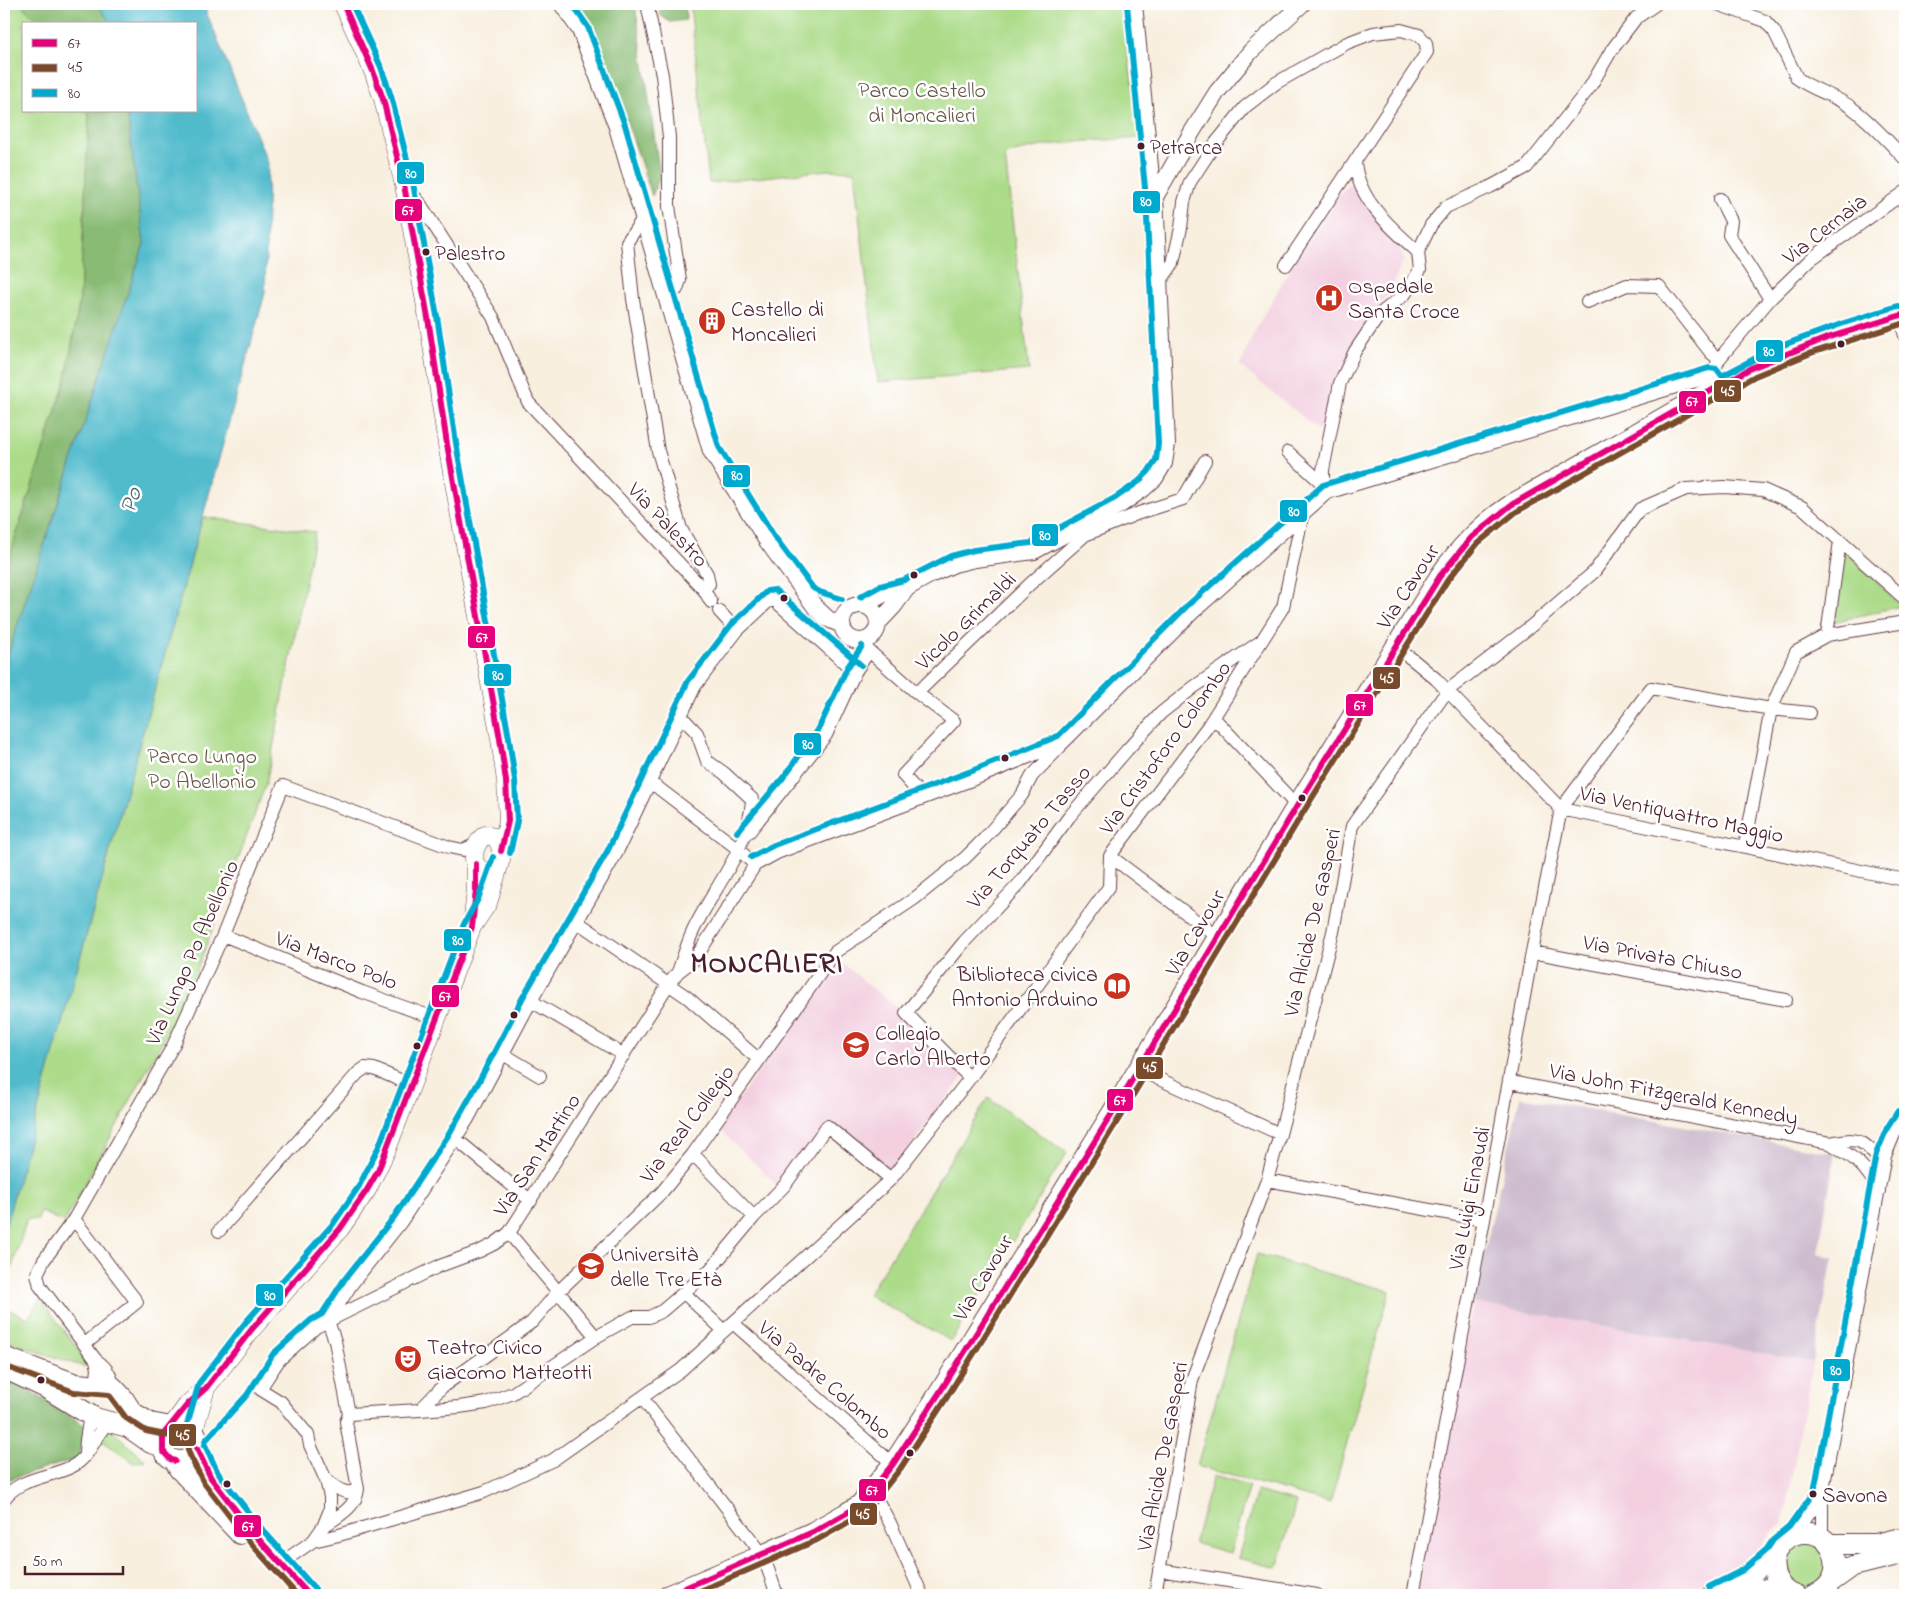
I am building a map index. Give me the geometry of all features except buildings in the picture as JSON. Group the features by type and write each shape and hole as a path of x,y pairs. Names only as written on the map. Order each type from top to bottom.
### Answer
{"main road":[{"path":"343,4 373,71 383,99 404,185 428,318 447,444 492,688 504,773 508,821 501,855 488,903 472,927"},
{"name":"Via Cavour","path":"670,1595 813,1532 845,1514 860,1504 893,1464 940,1392 1395,648 1454,555 1479,529 1495,515 1716,381 1847,331 1903,315"},
{"path":"291,1595 246,1541 179,1469 175,1461 166,1455 162,1446 163,1435 188,1404 206,1388 252,1329 340,1229 359,1204 378,1171 472,927 476,890 474,853 481,840 493,829 506,798"},
{"path":"476,863 485,871 489,871 494,869 501,855 495,837 481,840"},
{"path":"4,1357 76,1384 104,1387 123,1398 132,1412 150,1423 171,1427 182,1425 192,1430 211,1478 254,1534 309,1595"},
{"path":"4,1369 46,1388 100,1418 128,1427 151,1443 162,1446"},
{"path":"100,1418 86,1399 87,1394 104,1387"},
{"path":"175,1461 190,1458 196,1442 195,1426 206,1388"},
{"path":"1713,1595 1748,1577 1774,1555 1786,1539 1795,1534 1814,1534 1826,1541 1833,1550 1836,1566 1832,1581"},
{"path":"1826,1541 1876,1544 1905,1537"},
{"path":"1813,1595 1826,1589 1832,1581 1853,1566 1905,1553"},
{"path":"1774,1555 1773,1570 1775,1577 1779,1584 1793,1594"},
{"path":"1725,1595 1757,1588 1793,1594"}],"street":[{"path":"562,4 580,30 617,128 716,461 767,541 816,608 828,619 842,625"},
{"path":"647,4 662,75 668,137 669,206 680,280 676,289 666,296"},
{"path":"921,800 919,793 903,775 954,721 917,693 866,646 847,636 842,625 844,614 853,606 864,605 884,594 907,588 954,564 974,559 1034,551 1083,531 1143,489 1155,478 1164,463 1167,444 1155,197 1136,4"},
{"path":"1155,197 1192,132 1218,92 1251,51 1302,4"},
{"path":"1325,488 1323,470 1340,383 1355,351 1380,314 1405,294 1420,270 1418,252 1431,225 1446,206 1490,187 1527,167 1590,88 1611,51 1636,18 1656,4"},
{"path":"1717,4 1765,21 1774,31 1797,78 1803,83 1853,107 1905,159"},
{"path":"1160,282 1173,263 1182,228 1184,202 1190,182 1215,144 1245,107 1276,83 1348,43 1373,33 1400,30 1419,35 1426,43 1427,52 1286,265"},
{"path":"1355,161 1356,175 1370,201 1388,225 1418,252"},
{"name":"Via Palestro","path":"404,185 419,202 494,316 528,402 704,590 709,584 707,574 681,529 658,451 633,299 627,242 644,217"},
{"name":"Via Cernaia","path":"1716,381 1718,359 1770,299 1811,259 1905,192"},
{"name":"Via Cernaia","path":"1720,199 1731,221 1729,235 1770,299"},
{"path":"1587,302 1627,285 1659,286 1711,353 1718,359"},
{"path":"1903,315 1905,336"},
{"path":"1325,488 1716,381"},
{"path":"1288,452 1325,488"},
{"name":"Vicolo Grimaldi","path":"917,693 1083,531 1183,499 1205,461"},
{"name":"Via Alcide De Gasperi","path":"1155,1595 1192,1380 1267,1180 1333,932 1352,826 1447,691 1530,627 1594,572 1640,509 1686,489 1724,487 1763,490 1802,506 1905,599"},
{"name":"Via Real Collegio","path":"420,1410 442,1386 532,1322 559,1291 662,1192 693,1154 835,952 914,899 966,858 1022,795 1032,776 1063,743 1193,613 1303,513 1325,488"},
{"name":"Via Cristoforo Colombo","path":"313,1540 339,1535 484,1492 553,1460 681,1370 891,1179 970,1078 1108,887 1110,856 1214,718 1263,640 1283,607 1303,513"},
{"path":"1827,635 1840,541"},
{"path":"741,844 826,735 878,623 907,588"},
{"path":"704,590 715,607 737,630"},
{"path":"807,594 816,600 848,610"},
{"path":"323,1527 357,1500 358,1489 346,1422 349,1414 335,1341 328,1321 351,1285 401,1222 456,1140 531,1001 616,854 695,686 737,630 772,598 855,672"},
{"path":"864,605 874,612 878,623"},
{"path":"1745,846 1771,709 1796,652 1827,635 1905,622"},
{"name":"Via Torquato Tasso","path":"970,1078 906,1013 964,942 1020,883 1070,817 1126,750 1156,720 1194,687 1263,640"},
{"name":"Via Ventiquattro Maggio","path":"1395,648 1436,679 1561,809 1905,880"},
{"path":"1561,809 1651,688 1810,714"},
{"path":"678,972 693,932 741,844 750,819 752,798 724,773 707,761 697,733 680,716"},
{"path":"1214,718 1297,806"},
{"path":"678,972 695,959 756,865 777,853 921,800 1063,743"},
{"path":"649,784 657,787 741,844 756,865"},
{"name":"Via Lungo Po Abellonio","path":"85,1344 40,1286 37,1274 44,1260 74,1219 173,1046 223,935 283,786 463,850 481,840"},
{"name":"Via Luigi Einaudi","path":"1412,1595 1510,1082 1532,952 1561,809"},
{"name":"Via Lungo Po Abellonio","path":"449,846 459,855 476,863"},
{"path":"1110,856 1219,938"},
{"path":"576,921 687,997 758,1059"},
{"name":"Via Marco Polo","path":"223,935 362,992 437,1019"},
{"name":"Via Privata Chiuso","path":"1532,952 1786,1000"},
{"name":"Via San Martino","path":"326,1480 308,1435 282,1402 260,1389 279,1360 316,1327 437,1267 480,1251 509,1233 668,984 678,972"},
{"path":"531,1001 624,1055"},
{"path":"503,1054 540,1076"},
{"path":"219,1231 358,1073 365,1068 374,1070 412,1085"},
{"path":"1137,1069 1280,1134"},
{"name":"Via John Fitzgerald Kennedy","path":"1510,1082 1830,1143 1849,1154 1868,1171 1879,1191"},
{"path":"1826,1541 1822,1495 1883,1165 1895,1132 1905,1116"},
{"path":"349,1414 459,1407 486,1403 513,1393 596,1337 632,1317 649,1317 662,1311 709,1271 754,1217 785,1185 827,1126 891,1179"},
{"name":"Via John Fitzgerald Kennedy","path":"1830,1143 1849,1139 1857,1140 1869,1149 1883,1165"},
{"path":"456,1140 531,1201"},
{"path":"693,1154 754,1217"},
{"path":"1267,1180 1484,1220"},
{"path":"74,1219 137,1302 85,1344 96,1360 104,1387"},
{"path":"509,1233 596,1337"},
{"name":"Via Padre Colombo","path":"684,1293 728,1327 893,1464"},
{"path":"642,1398 763,1555 777,1595"},
{"path":"86,1453 86,1440 100,1418"},
{"path":"4,1499 18,1485 73,1466 96,1440 101,1429 100,1418"},
{"path":"326,1480 349,1493 358,1489"},
{"path":"281,1563 313,1540 323,1527 330,1510 330,1498 326,1480"},
{"path":"872,1491 890,1523 922,1595"},
{"path":"1795,1534 1822,1495"},
{"path":"1159,1570 1317,1595"}],"shaded area":[{"name":"Ospedale Santa Croce","path":"1352,184 1357,186 1400,249 1404,259 1391,288 1350,351 1327,431 1317,429 1240,366 1254,332 1299,254 1346,187"},
{"name":"Collegio Carlo Alberto","path":"838,960 907,1016 964,1075 890,1174 828,1124 778,1186 718,1128"},
{"path":"1520,1097 1835,1153 1818,1254 1833,1257 1813,1362 1473,1303"},
{"path":"1473,1303 1813,1362 1783,1523 1770,1533 1759,1550 1721,1581 1669,1595 1417,1595"}],"green space":[{"path":"4,4 20,4 40,22 22,22 22,112 87,112 89,116 80,298 66,379 4,574"},
{"path":"20,4 97,4 110,22 40,22"},
{"path":"574,4 635,4 660,176 652,196 609,74"},
{"path":"660,4 685,4 686,20 670,22 660,15"},
{"name":"Parco Castello di Moncalieri","path":"690,4 1120,4 1141,138 1055,144 1005,155 1029,370 878,382 854,171 828,170 709,183"},
{"path":"87,112 127,112 144,244 4,666 4,574 66,379 80,298 89,116"},
{"name":"Parco Lungo Po Abellonio","path":"203,517 315,532 266,784 188,994 64,1223 40,1211 38,1220 27,1219 10,1274 5,1308 28,1318 40,1298 88,1363 84,1367 4,1340 4,1231"},
{"path":"1843,549 1901,606 1833,622"},
{"path":"988,1098 1067,1153 951,1341 868,1295"},
{"path":"1257,1254 1390,1291 1330,1503 1197,1466"},
{"path":"4,1382 19,1384 87,1427 79,1458 4,1481"},
{"path":"107,1426 145,1460 134,1463 100,1438"},
{"path":"1213,1476 1249,1486 1230,1553 1194,1543"},
{"path":"1257,1491 1296,1502 1277,1568 1238,1558"},
{"path":"1808,1542 1820,1548 1825,1555 1825,1573 1820,1580 1813,1585 1800,1586 1788,1580 1783,1573 1782,1560 1788,1548 1795,1543"}],"water":[{"name":"Po","path":"97,4 203,4 268,163 265,293 4,1231 4,666 144,244 127,112 198,112 198,22 110,22"}],"transit line":[{"name":"67","path":"343,4 373,71 383,99 404,185 428,318 447,444 500,739 506,781 508,821 501,851"},
{"name":"80","path":"352,4 381,67 391,96 413,183 437,316 456,443 509,738 515,780 517,821 510,853"},
{"name":"80","path":"572,4 588,27 625,125 719,447 774,536 813,588 842,599"},
{"name":"80","path":"860,597 880,586 904,580 951,556 974,550 1031,543 1115,498 1138,482 1156,460 1158,444 1146,198 1127,5"},
{"name":"80","path":"751,857 774,845 974,770 1058,736 1187,606 1323,485 1709,368 1717,369 1722,376 1775,348 1898,306 1905,308"},
{"name":"67","path":"669,1595 813,1532 845,1514 860,1505 893,1464 940,1392 1114,1110 1297,806 1440,576 1472,537 1511,505 1751,368 1827,338 1905,314"},
{"name":"45","path":"691,1595 817,1540 865,1513 900,1469 947,1397 1121,1115 1304,811 1447,581 1478,543 1516,512 1755,376 1811,353 1905,323"},
{"name":"80","path":"205,1441 247,1395 273,1354 311,1320 322,1314 344,1280 394,1217 449,1134 523,997 608,850 688,681 731,625 767,591 775,590 861,665"},
{"name":"80","path":"737,832 782,779 818,730 847,668 862,646"},
{"name":"80","path":"186,1434 199,1383 245,1323 333,1224 359,1186 379,1146 464,924 478,899 493,857"},
{"name":"67","path":"175,1461 170,1459 163,1451 163,1435 188,1404 206,1388 252,1329 340,1229 378,1171 472,927 476,890 476,864"},
{"name":"80","path":"1709,1587 1743,1570 1767,1549 1773,1540 1789,1527 1814,1492 1876,1154 1887,1128 1898,1111"},
{"name":"45","path":"4,1366 74,1392 109,1395 126,1418 146,1431 170,1436 181,1434 186,1437 191,1458 204,1483 248,1540 297,1595"},
{"name":"80","path":"205,1445 218,1473 261,1528 315,1589"},
{"name":"67","path":"197,1449 211,1478 254,1534 309,1595"}],"place":[{"name":"Petrarca","path":"1141,146"},
{"name":"Palestro","path":"426,252"},
{"name":"Ospedale Santa Croce","path":"1329,298"},
{"name":"Castello di Moncalieri","path":"712,321"},
{"name":"Biblioteca civica Antonio Arduino","path":"1117,986"},
{"name":"Collegio Carlo Alberto","path":"856,1045"},
{"name":"Università delle Tre Età","path":"591,1266"},
{"name":"Teatro Civico Giacomo Matteotti","path":"408,1359"},
{"name":"Savona","path":"1813,1494"}],"district":[{"name":"MONCALIERI","path":"767,962"}]}
